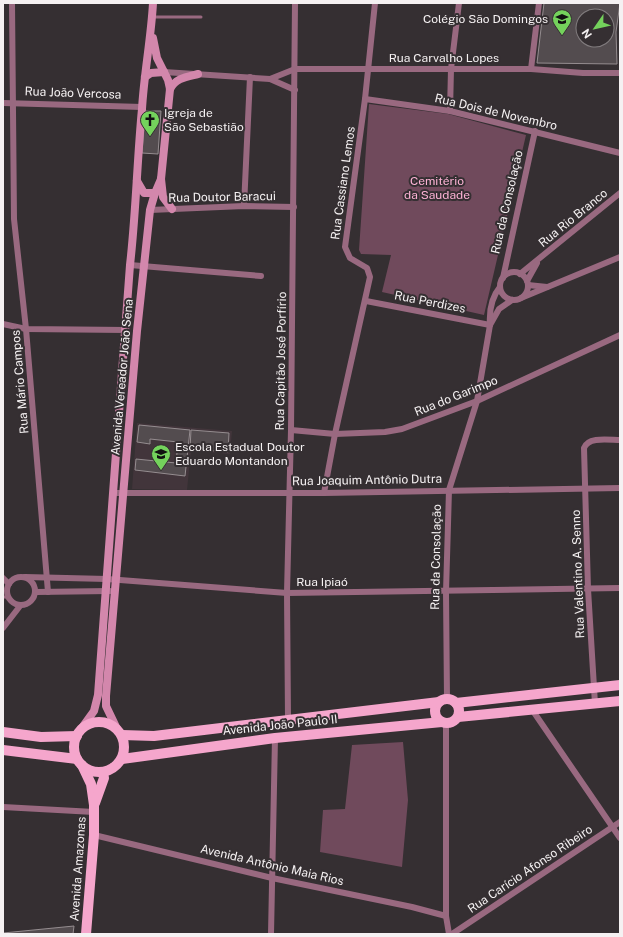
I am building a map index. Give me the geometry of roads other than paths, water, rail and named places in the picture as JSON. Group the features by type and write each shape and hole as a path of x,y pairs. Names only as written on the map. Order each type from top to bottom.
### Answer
{"main road":[{"name":"Avenida Vereador João Sena","path":"79,733 94,711 98,695 130,265 136,215 136,180 142,107 152,31 153,3"},
{"name":"Avenida Vereador João Sena","path":"119,732 106,706 106,696 150,210 161,179 170,89 157,58 152,31"},
{"path":"146,77 151,73 164,72"},
{"path":"170,89 179,79 198,74"},
{"path":"161,179 163,197 172,209"},
{"path":"136,180 144,193 155,193"},
{"name":"Avenida João Paulo II","path":"119,732 136,736 172,734 288,719 620,685"},
{"path":"458,716 459,712 447,702 436,706 436,715 444,723 455,720 458,716 533,711 620,701"},
{"path":"3,750 80,762 88,770 103,772 111,769 122,758 124,751 119,732 105,722 86,725 79,733 74,743 80,762 91,784 94,809"},
{"name":"Avenida João Paulo II","path":"122,758 275,738 444,723"},
{"path":"3,732 41,737 79,733"},
{"path":"172,734 173,751"},
{"path":"26,753 21,744 27,735"},
{"path":"94,809 104,778 103,772"},
{"name":"Avenida Amazonas","path":"86,934 94,835 94,809"}],"street":[{"name":"Rua Mário Campos","path":"12,3 14,219 26,329 48,592"},
{"name":"Rua Capitão José Porfírio","path":"288,719 287,593 291,430 295,3"},
{"name":"Rua Cassiano Lemos","path":"324,493 335,434 366,301 370,272 367,268 350,258 345,247 365,99 375,3"},
{"path":"450,111 451,69 459,3"},
{"path":"531,69 538,3"},
{"name":"Rua Carvalho Lopes","path":"270,79 295,69 368,68 531,69 619,75"},
{"name":"Rua Carvalho Lopes","path":"164,72 270,79 295,90"},
{"path":"244,206 250,77"},
{"name":"Rua Dois de Novembro","path":"365,99 450,111 620,153"},
{"name":"Rua João Vercosa","path":"3,103 12,102 142,107"},
{"name":"Rua da Consolação","path":"503,278 535,131"},
{"name":"Rua Rio Branco","path":"520,274 620,193"},
{"name":"Rua Doutor Baracui","path":"150,210 244,206 294,207"},
{"path":"549,287 528,283 520,274 511,272 503,278 500,287 504,296 512,300 522,298 549,287 620,257"},
{"name":"Rua Rio Branco","path":"528,283 539,260"},
{"path":"130,265 261,276"},
{"path":"522,298 527,292 528,283"},
{"name":"Rua da Consolação","path":"447,702 446,592 449,490 477,401 494,294 500,287"},
{"name":"Rua da Consolação","path":"490,325 499,309 512,300"},
{"name":"Rua Perdizes","path":"366,301 490,325"},
{"path":"3,324 26,329 126,330"},
{"name":"Rua do Garimpo","path":"291,430 335,434 385,432 402,429 477,401 620,335"},
{"name":"Rua Valentino A. Senno","path":"595,704 588,589 584,448 591,441 620,440"},
{"name":"Rua Joaquim Antônio Dutra","path":"114,493 324,493 620,488"},
{"path":"25,577 32,583 36,592"},
{"name":"Rua Ipiaó","path":"9,584 16,578 25,577 48,579 107,579 287,593 446,592 620,588"},
{"path":"3,578 9,584 5,597 20,606"},
{"path":"36,592 115,592"},
{"path":"3,628 20,606 25,605 32,600 36,592"},
{"path":"533,711 620,838"},
{"path":"444,723 446,916 450,934"},
{"path":"271,934 275,738"},
{"path":"3,807 94,809"},
{"name":"Rua Carício Afonso Ribeiro","path":"450,934 620,822"},
{"name":"Avenida Antônio Maia Rios","path":"94,835 272,878 412,907 446,916"}],"lane":[{"path":"153,16 201,17"}],"place":[{"name":"Colégio São Domingos","path":"562,36"},
{"name":"Igreja de São Sebastião","path":"150,137"},
{"name":"Escola Estadual Doutor Eduardo Montandon","path":"161,471"}],"park label":[{"name":"Cemitério da Saudade","path":"437,188"}]}
